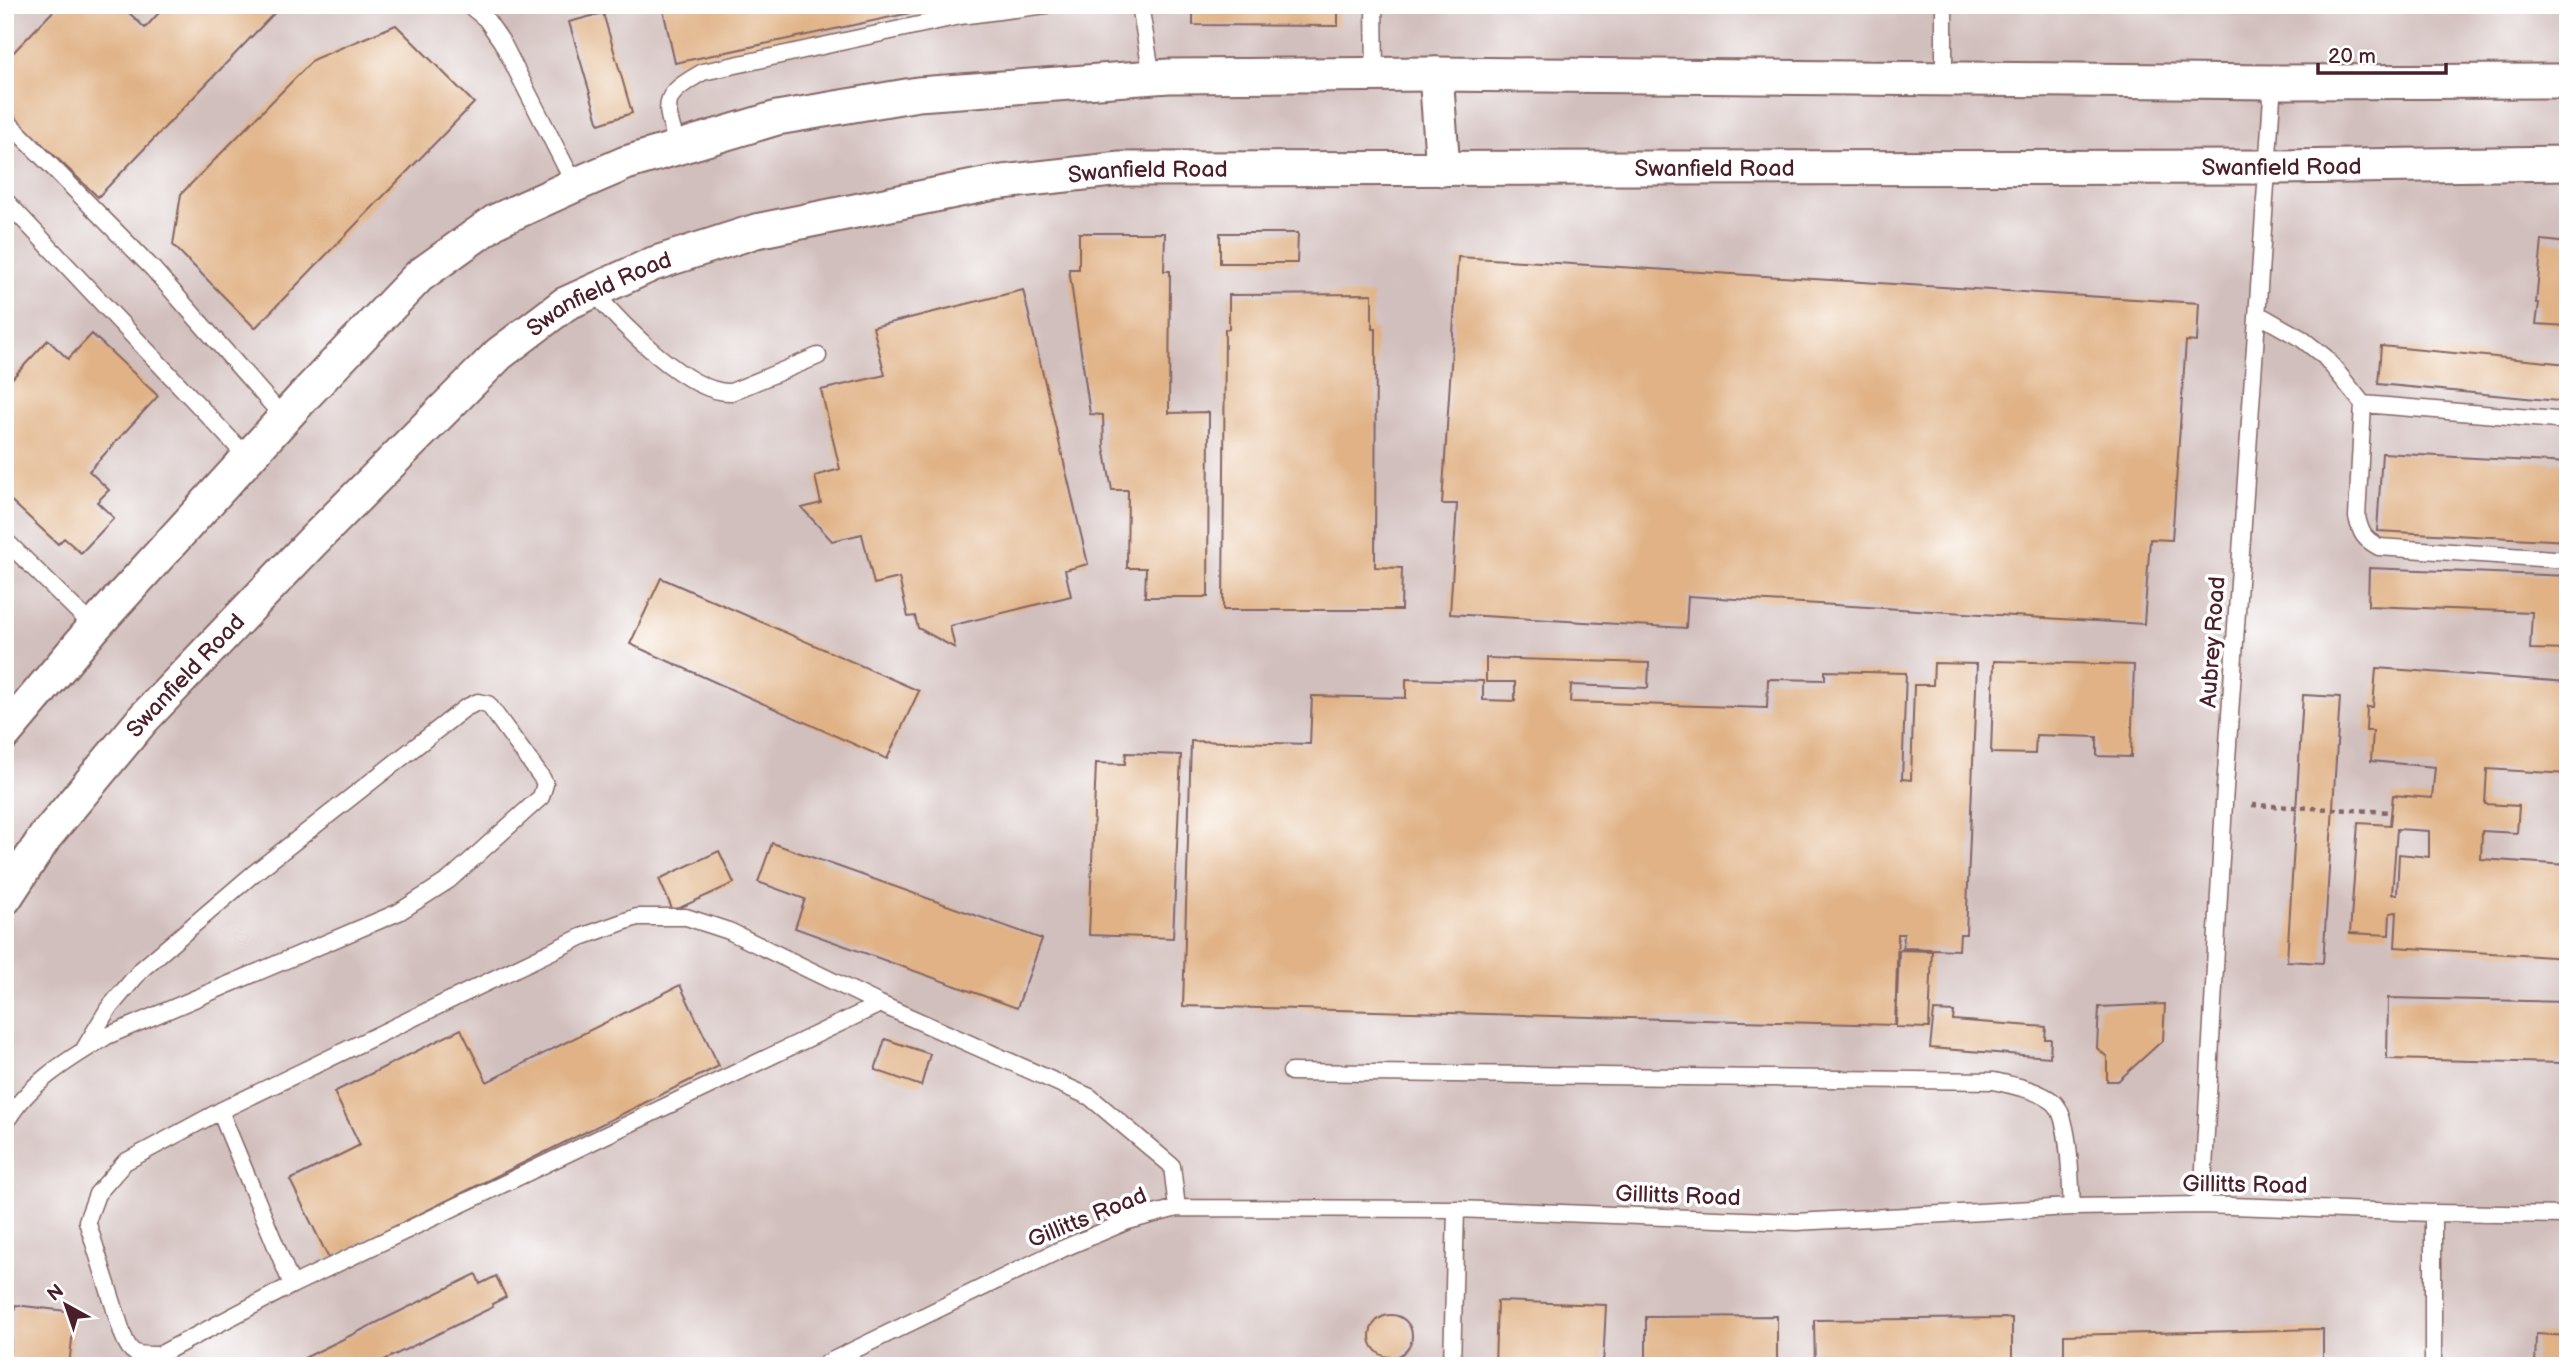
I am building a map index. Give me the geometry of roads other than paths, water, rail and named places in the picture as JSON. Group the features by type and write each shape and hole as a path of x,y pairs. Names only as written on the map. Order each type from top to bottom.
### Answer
{"street":[{"path":"1436,74 1443,169"},
{"path":"5,733 94,626 284,418 419,276 496,221 626,163 777,118 918,94 1152,77 1436,74 2273,82 2568,81"},
{"name":"Swanfield Road","path":"5,898 45,837 144,718 312,542 499,354 565,304 653,264 756,231 994,183 1121,169 2269,167 2568,163"}],"lane":[{"path":"469,5 486,19 502,42 575,186"},
{"path":"678,148 666,106 680,85 703,72 960,16 1046,5"},
{"path":"1140,5 1152,77"},
{"path":"1374,5 1375,74"},
{"path":"1944,5 1944,79"},
{"name":"Aubrey Road","path":"2202,1205 2224,803 2273,82"},
{"path":"5,119 153,269 284,418"},
{"path":"5,200 248,458"},
{"path":"593,291 617,320 687,378 718,393 731,392 818,356"},
{"path":"2258,314 2302,339 2325,357 2363,404 2357,517 2360,532 2366,540 2379,547 2568,560"},
{"path":"2363,404 2568,421"},
{"path":"5,540 94,626"},
{"path":"5,1124 34,1087 107,1036 400,912 449,880 541,797 545,785 542,778 488,704 478,702 465,708 253,874 142,969 108,1009 83,1051"},
{"path":"880,1003 292,1285 156,1360 138,1355 128,1348 87,1221 97,1194 125,1162 220,1111 581,937 637,917 686,917 729,931 880,1003 1090,1097 1171,1166 1177,1208"},
{"path":"1292,1072 1994,1081 2025,1088 2054,1102 2064,1120 2072,1207"},
{"path":"220,1111 292,1285"},
{"name":"Gillitts Road","path":"821,1366 1062,1249 1128,1222 1177,1208 1456,1209 1796,1222 2072,1207 2202,1205 2568,1215"},
{"path":"1452,1366 1456,1209"},
{"path":"2433,1213 2433,1366"}]}
